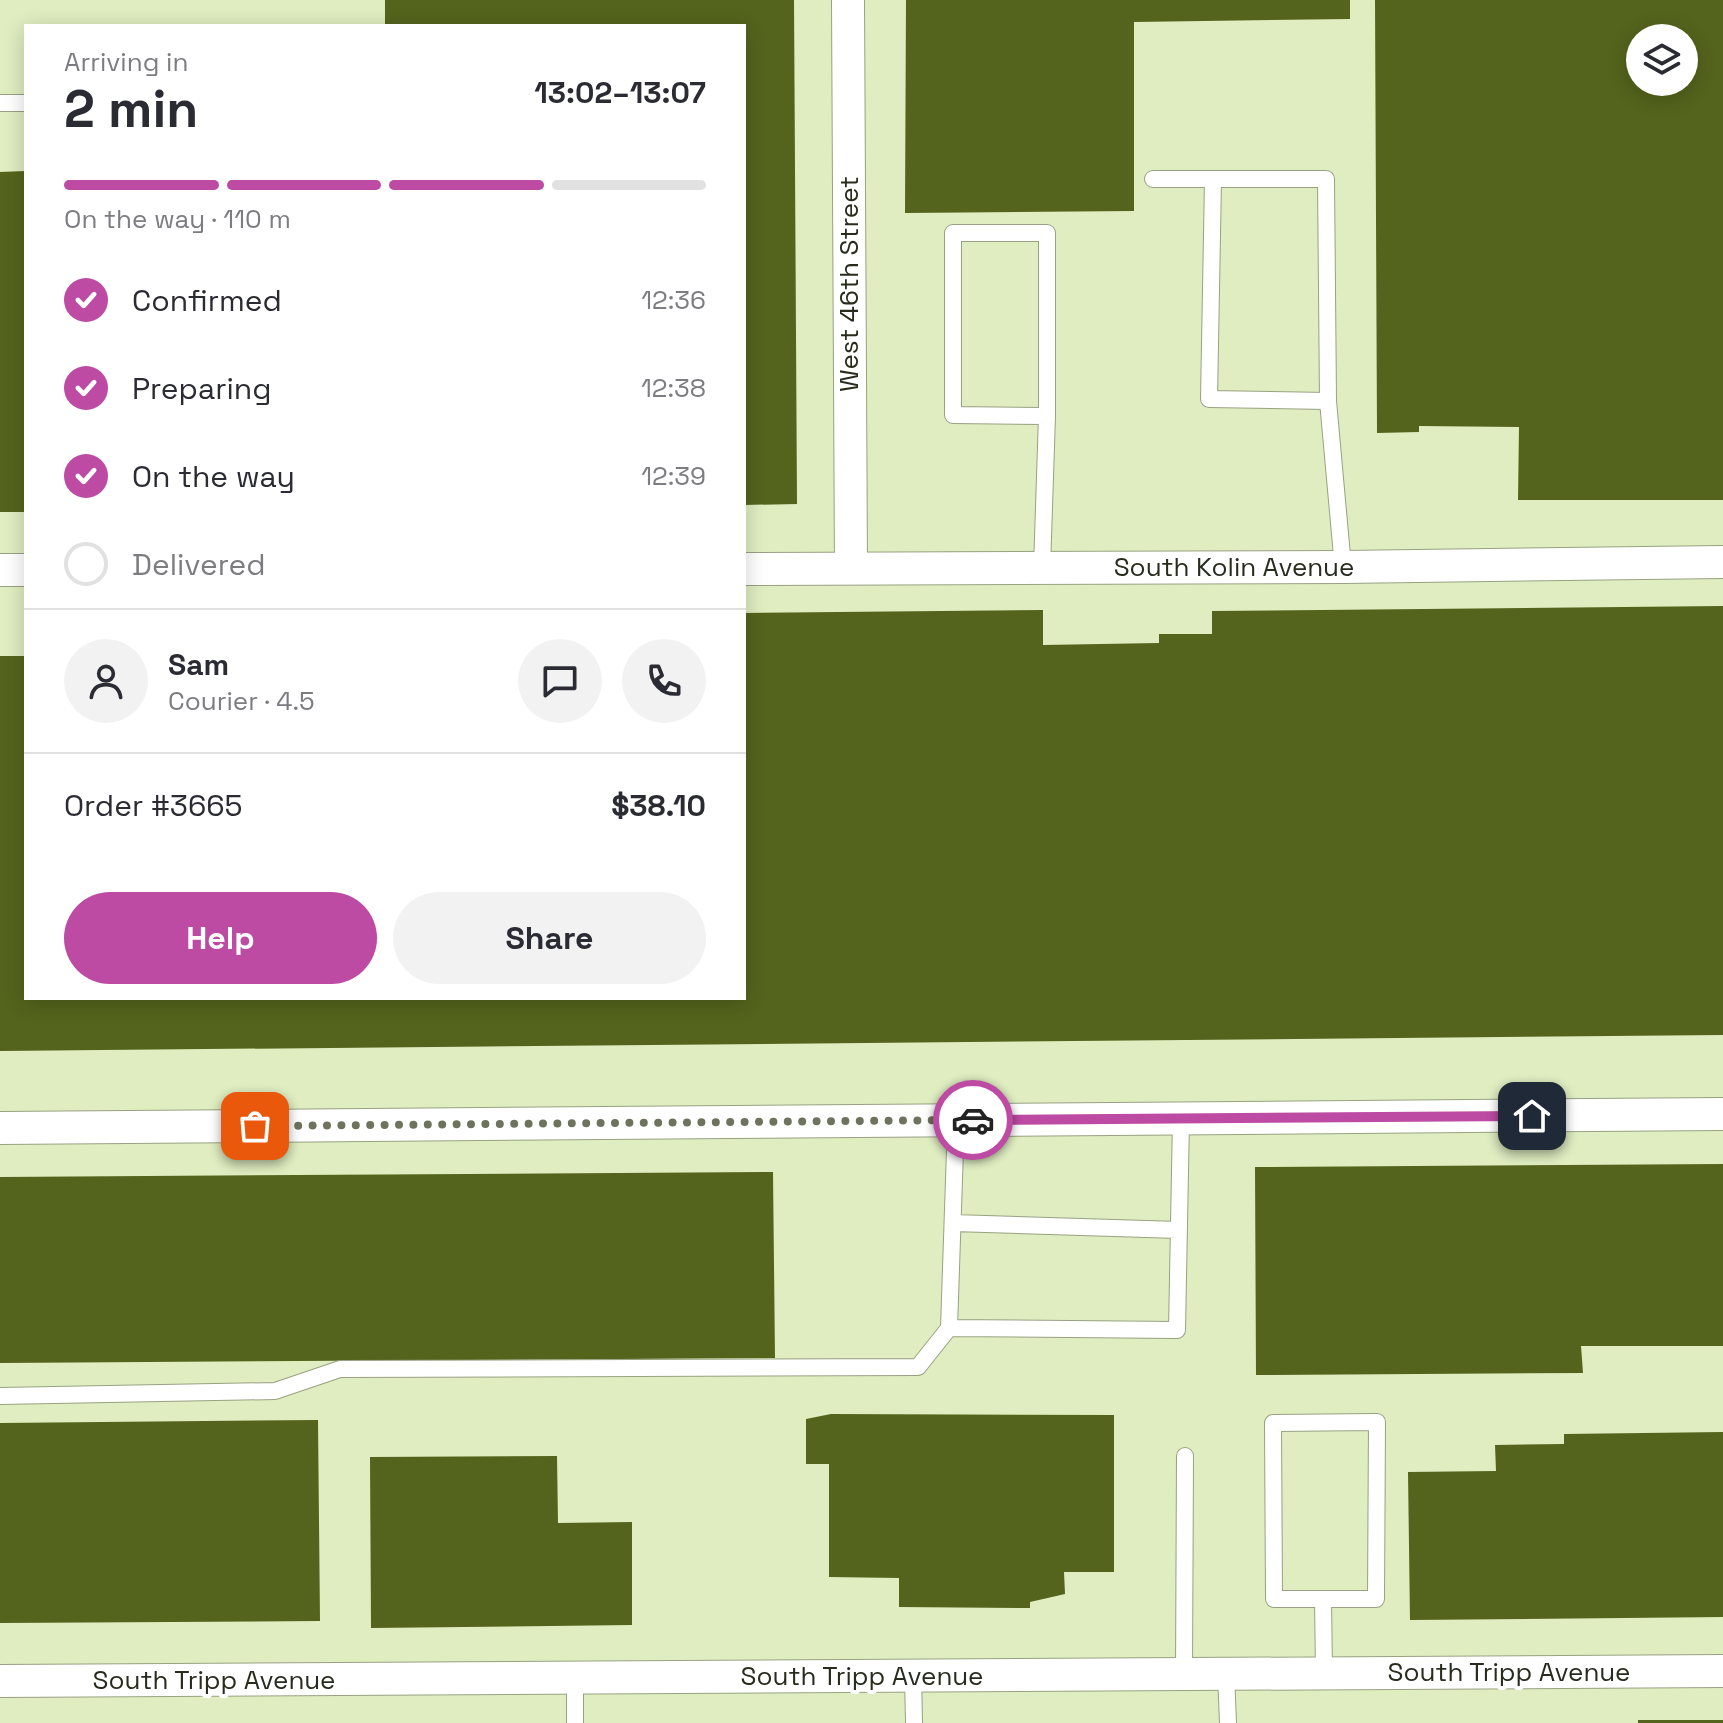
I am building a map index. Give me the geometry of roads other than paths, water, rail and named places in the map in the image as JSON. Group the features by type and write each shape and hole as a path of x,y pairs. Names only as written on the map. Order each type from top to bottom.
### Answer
{"street":[{"name":"West 46th Street","path":"848,0 851,568"},
{"name":"South Kolin Avenue","path":"746,569 1723,562"},
{"path":"0,570 24,570"},
{"path":"0,1128 1723,1114"},
{"name":"South Tripp Avenue","path":"0,1681 1723,1671"}],"lane":[{"path":"0,103 24,103"},
{"path":"1153,179 1326,179 1328,401 1343,567"},
{"path":"1213,180 1209,399 1328,401"},
{"path":"1042,568 1047,416 1047,233 953,233 953,415 1047,416"},
{"path":"949,1328 1177,1330 1181,1119"},
{"path":"0,1396 275,1391 340,1369 918,1367 949,1328 956,1120"},
{"path":"953,1223 1179,1230"},
{"path":"1377,1422 1376,1599 1323,1599 1274,1599 1273,1423 1377,1422"},
{"path":"1184,1674 1185,1456"},
{"path":"1323,1599 1324,1673"},
{"path":"1226,1674 1228,1723"},
{"path":"913,1675 914,1723"},
{"path":"575,1678 575,1723"}]}
